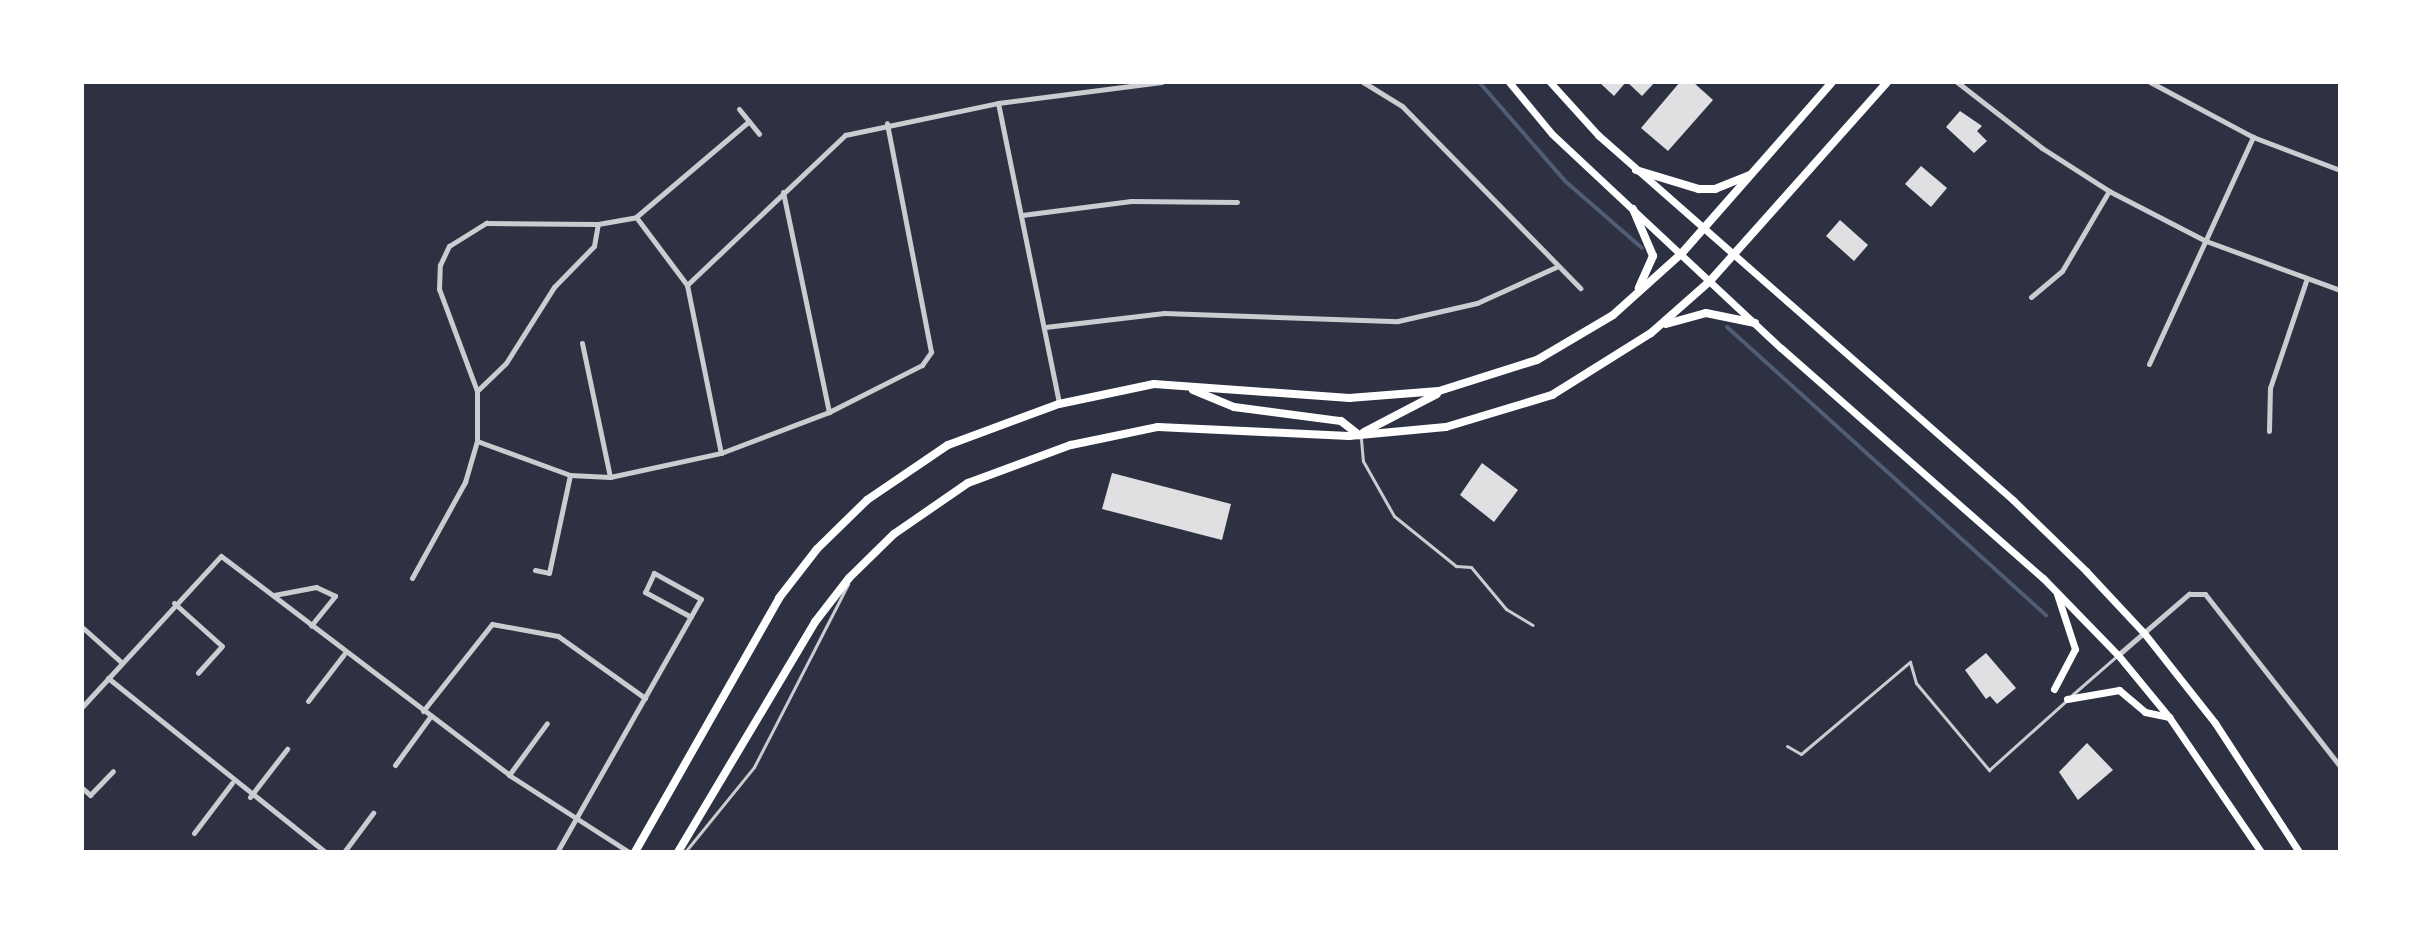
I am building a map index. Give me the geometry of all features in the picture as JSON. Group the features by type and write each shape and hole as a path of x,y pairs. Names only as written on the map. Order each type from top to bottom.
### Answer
{"main road":[{"path":"1509,82 1552,134 1755,323 2057,592 2118,655 2169,717 2261,852"},
{"path":"1550,82 1636,170 1731,256 2013,500 2144,633 2215,723 2299,852"},
{"path":"1359,435 1448,389 1537,360 1630,302 1682,253 1832,82"},
{"path":"678,852 815,622 849,578 894,534 968,483 1071,445 1158,427 1359,435 1446,427 1552,395 1658,327 1710,281 1887,82"},
{"path":"1636,170 1679,187 1715,189 1756,171"},
{"path":"1630,302 1653,256 1633,209"},
{"path":"1658,327 1706,313 1755,323"},
{"path":"635,852 779,598 817,549 867,500 948,445 1059,404 1154,384 1349,398 1448,389"},
{"path":"1183,386 1234,407 1341,421 1359,435"},
{"path":"2054,689 2075,649 2057,592"},
{"path":"2067,699 2119,690 2145,712 2169,717"}],"street":[{"path":"687,285 845,135 887,123 998,103 1162,82"},
{"path":"1363,82 1402,106 1556,267 1580,288"},
{"path":"1957,82 2042,148 2109,191 2206,241 2306,281 2340,290"},
{"path":"2150,82 2253,137 2340,170"},
{"path":"998,103 1059,404"},
{"path":"739,109 759,134"},
{"path":"412,578 465,482 477,441 477,391 439,289 440,265 449,246 486,223 598,224 636,217 749,121"},
{"path":"477,441 570,475 610,477 721,453 829,412 922,365 931,352 887,123"},
{"path":"2149,364 2253,137"},
{"path":"2031,297 2062,271 2109,191"},
{"path":"783,192 829,412"},
{"path":"1022,215 1131,201 1237,202"},
{"path":"636,217 687,285 721,453"},
{"path":"477,391 506,363 554,287 594,246 598,224"},
{"path":"1045,327 1164,313 1398,321 1477,303 1556,267"},
{"path":"2269,431 2270,388 2306,281"},
{"path":"582,343 610,477"},
{"path":"535,570 549,573 570,475"},
{"path":"82,707 174,603 221,556 344,654 509,775 575,821 629,852"},
{"path":"557,852 575,821 691,617 701,599 654,573 645,592 691,617"},
{"path":"273,595 316,587 335,596 311,626"},
{"path":"2118,655 2189,594 2205,594 2340,766"},
{"path":"174,603 222,646 198,673"},
{"path":"423,711 492,624 558,636 645,698"},
{"path":"82,627 121,662"},
{"path":"308,701 344,654"},
{"path":"108,678 232,783 315,849 325,852"},
{"path":"395,765 430,717"},
{"path":"509,775 547,723"},
{"path":"250,797 287,749"},
{"path":"82,788 90,795 113,771"},
{"path":"194,833 232,783"},
{"path":"344,852 373,813"},
{"path":"484,852 490,852"}],"lane":[{"path":"1359,435 1365,447 1363,461 1394,516 1444,558 1471,567 1506,609 1533,625"},
{"path":"685,852 754,767 847,591 849,578"},
{"path":"1787,746 1801,754 1910,662 1915,667 1916,683 1989,770 2118,655"}],"building":[{"path":"1599,82 1626,82 1614,96"},
{"path":"1627,82 1655,82 1642,96"},
{"path":"1680,82 1693,82 1713,100 1668,151 1641,128"},
{"path":"1960,111 1982,126 1977,131 1987,141 1974,153 1946,127"},
{"path":"1921,166 1947,188 1931,207 1905,184"},
{"path":"1840,220 1868,245 1854,261 1826,236"},
{"path":"1482,463 1518,490 1494,522 1460,495"},
{"path":"1112,473 1231,504 1222,540 1102,509"},
{"path":"1986,653 2016,688 1997,704 1990,696 1986,699 1965,670"},
{"path":"2087,743 2113,770 2078,800 2059,772"}],"waterway":[{"path":"1479,82 1565,181 1642,248"},
{"path":"1727,327 2046,615"}]}
